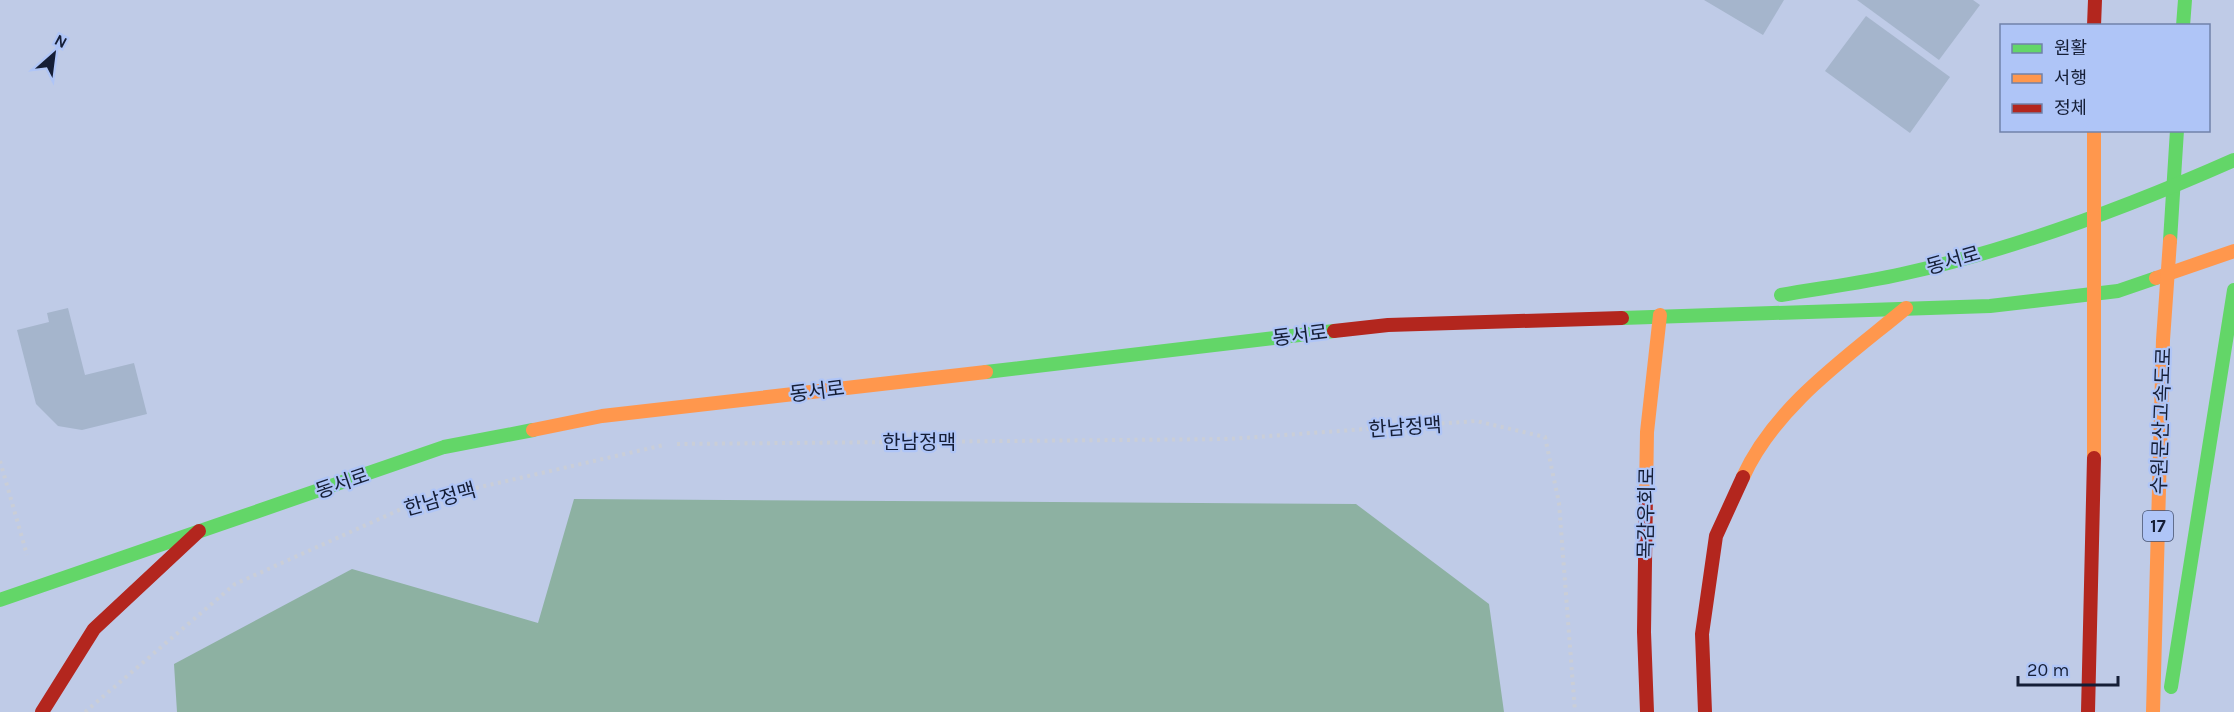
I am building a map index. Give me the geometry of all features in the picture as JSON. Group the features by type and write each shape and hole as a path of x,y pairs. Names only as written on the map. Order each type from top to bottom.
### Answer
{"main road":[{"path":"2094,24 2096,0"},
{"path":"2183,24 2185,0"},
{"path":"2088,712 2096,366 2094,132"},
{"name":"수원문산고속도로","path":"2152,712 2163,340 2176,132"},
{"name":"동서로","path":"1660,315 1903,274 2025,240 2142,201 2234,160"},
{"name":"동서로","path":"0,600 444,447 602,416 1388,325 1990,306 2118,291 2234,251"},
{"path":"2166,712 2234,290"},
{"path":"1705,712 1702,634 1716,537 1755,450 1815,382 1906,308"},
{"name":"목감우회로","path":"1647,712 1644,632 1647,432 1660,315"},
{"path":"42,712 94,629 199,531"}],"path":[{"name":"한남정맥","path":"85,712 235,584 419,501 670,444 1229,440 1476,421 1545,437 1559,503 1575,712"}],"green space":[{"path":"574,499 1356,504 1489,604 1504,712 177,712 174,664 352,569 538,623"}],"building":[{"path":"1704,0 1784,0 1763,35"},
{"path":"1857,0 1973,0 1980,5 1939,60"},
{"path":"1866,16 1950,77 1910,133 1825,71"},
{"path":"68,308 85,375 134,363 147,414 82,430 58,426 36,404 17,330 49,322 47,313"}],"traffic: fast":[{"path":"2183,24 2185,0"},
{"path":"2170,241 2177,132"},
{"path":"1781,295 1887,277 1987,252 2113,210 2234,160"},
{"path":"1622,318 1990,306 2118,291 2156,278"},
{"path":"2171,687 2234,290"},
{"path":"986,372 1334,331"},
{"path":"0,600 444,447 533,430"}],"traffic: slow":[{"path":"2094,132 2094,458"},
{"path":"2153,712 2163,340 2170,241"},
{"path":"2156,278 2234,251"},
{"path":"1743,477 1757,451 1793,405 1837,364 1906,308"},
{"path":"1646,494 1647,432 1660,315"},
{"path":"533,430 602,416 986,372"}],"traffic: jam":[{"path":"2094,24 2095,0"},
{"path":"1334,331 1388,325 1622,318"},
{"path":"2088,712 2094,458"},
{"path":"1705,712 1702,634 1716,536 1743,477"},
{"path":"1646,494 1644,632 1647,712"},
{"path":"42,712 94,629 199,531"}]}
